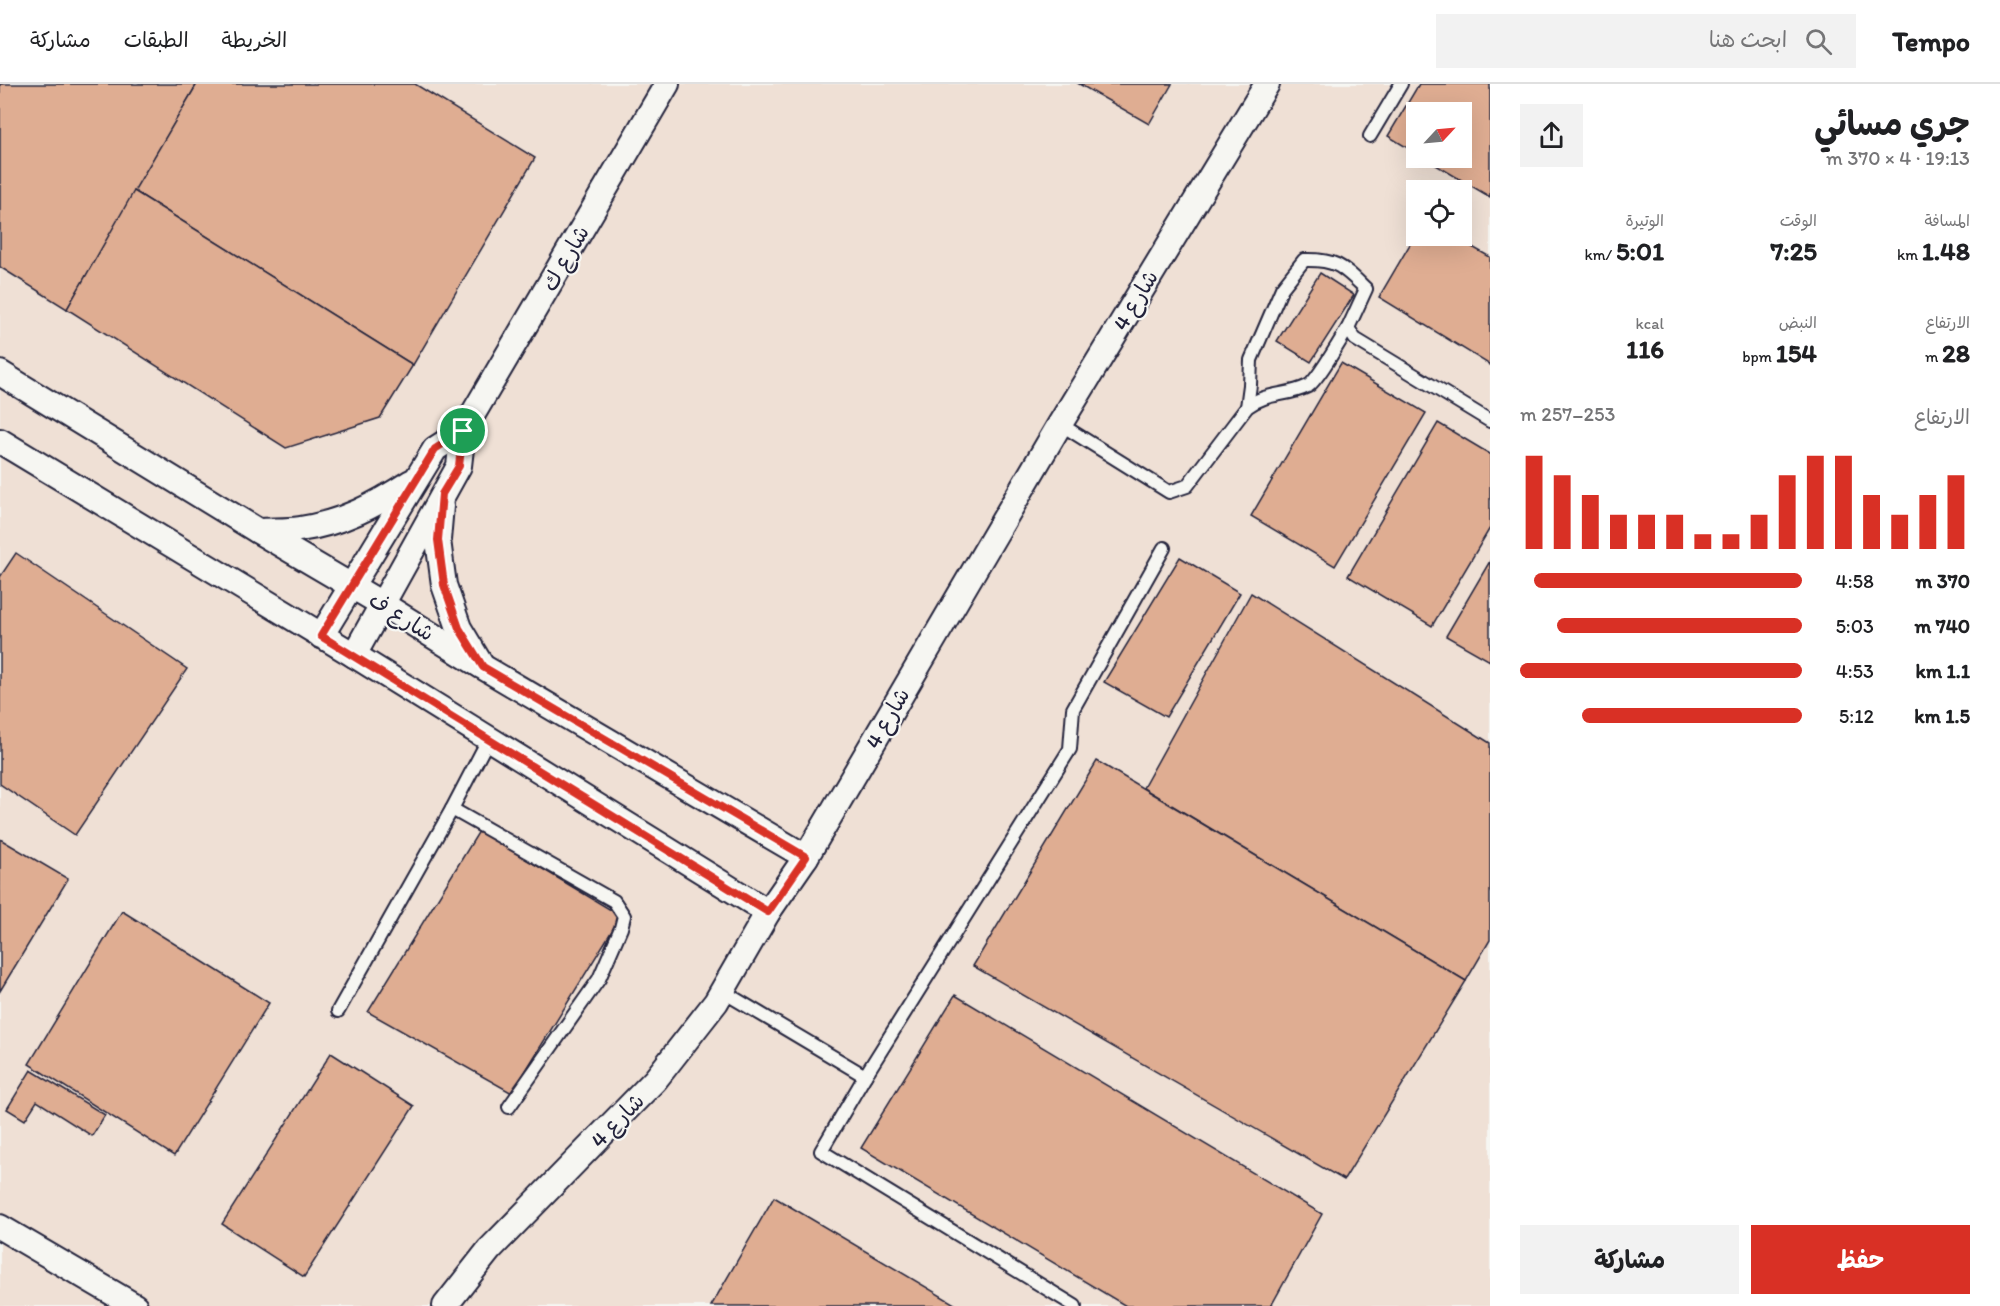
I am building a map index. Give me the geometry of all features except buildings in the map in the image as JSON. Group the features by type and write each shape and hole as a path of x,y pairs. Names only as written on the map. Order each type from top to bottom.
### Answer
{"street":[{"name":"شارع ك","path":"354,655 459,466 463,431 667,84"},
{"name":"شارع 4","path":"445,1306 489,1250 655,1080 716,1002 768,912 806,857 1060,424 1267,84"},
{"name":"شارع ف","path":"0,373 483,667 806,857"},
{"name":"شارع ك","path":"321,636 435,449 463,431"},
{"path":"0,441 354,655 768,912"},
{"path":"258,531 300,529 340,520 378,503 415,479"},
{"path":"442,494 438,540 444,585 459,628 483,667"},
{"path":"0,1227 135,1306"}],"lane":[{"path":"1370,136 1401,84"},
{"path":"1060,424 1168,492 1187,486 1247,407 1268,395 1310,385 1348,328 1366,289 1346,270 1326,260 1304,260 1282,288 1251,360 1247,407"},
{"path":"1348,328 1354,339 1490,422"},
{"path":"1076,1306 821,1151 865,1076 1070,750 1073,709 1164,548"},
{"path":"338,1011 452,809 489,738"},
{"path":"452,809 614,901 624,916 599,979 509,1107"},
{"path":"723,991 865,1076"}],"shaded area":[{"path":"0,84 1490,84 1490,1306 0,1306"}],"route":[{"path":"463,431 459,466 442,494 438,540 444,585 459,628 483,667 806,857 768,912 321,636 435,449 463,431"}]}
